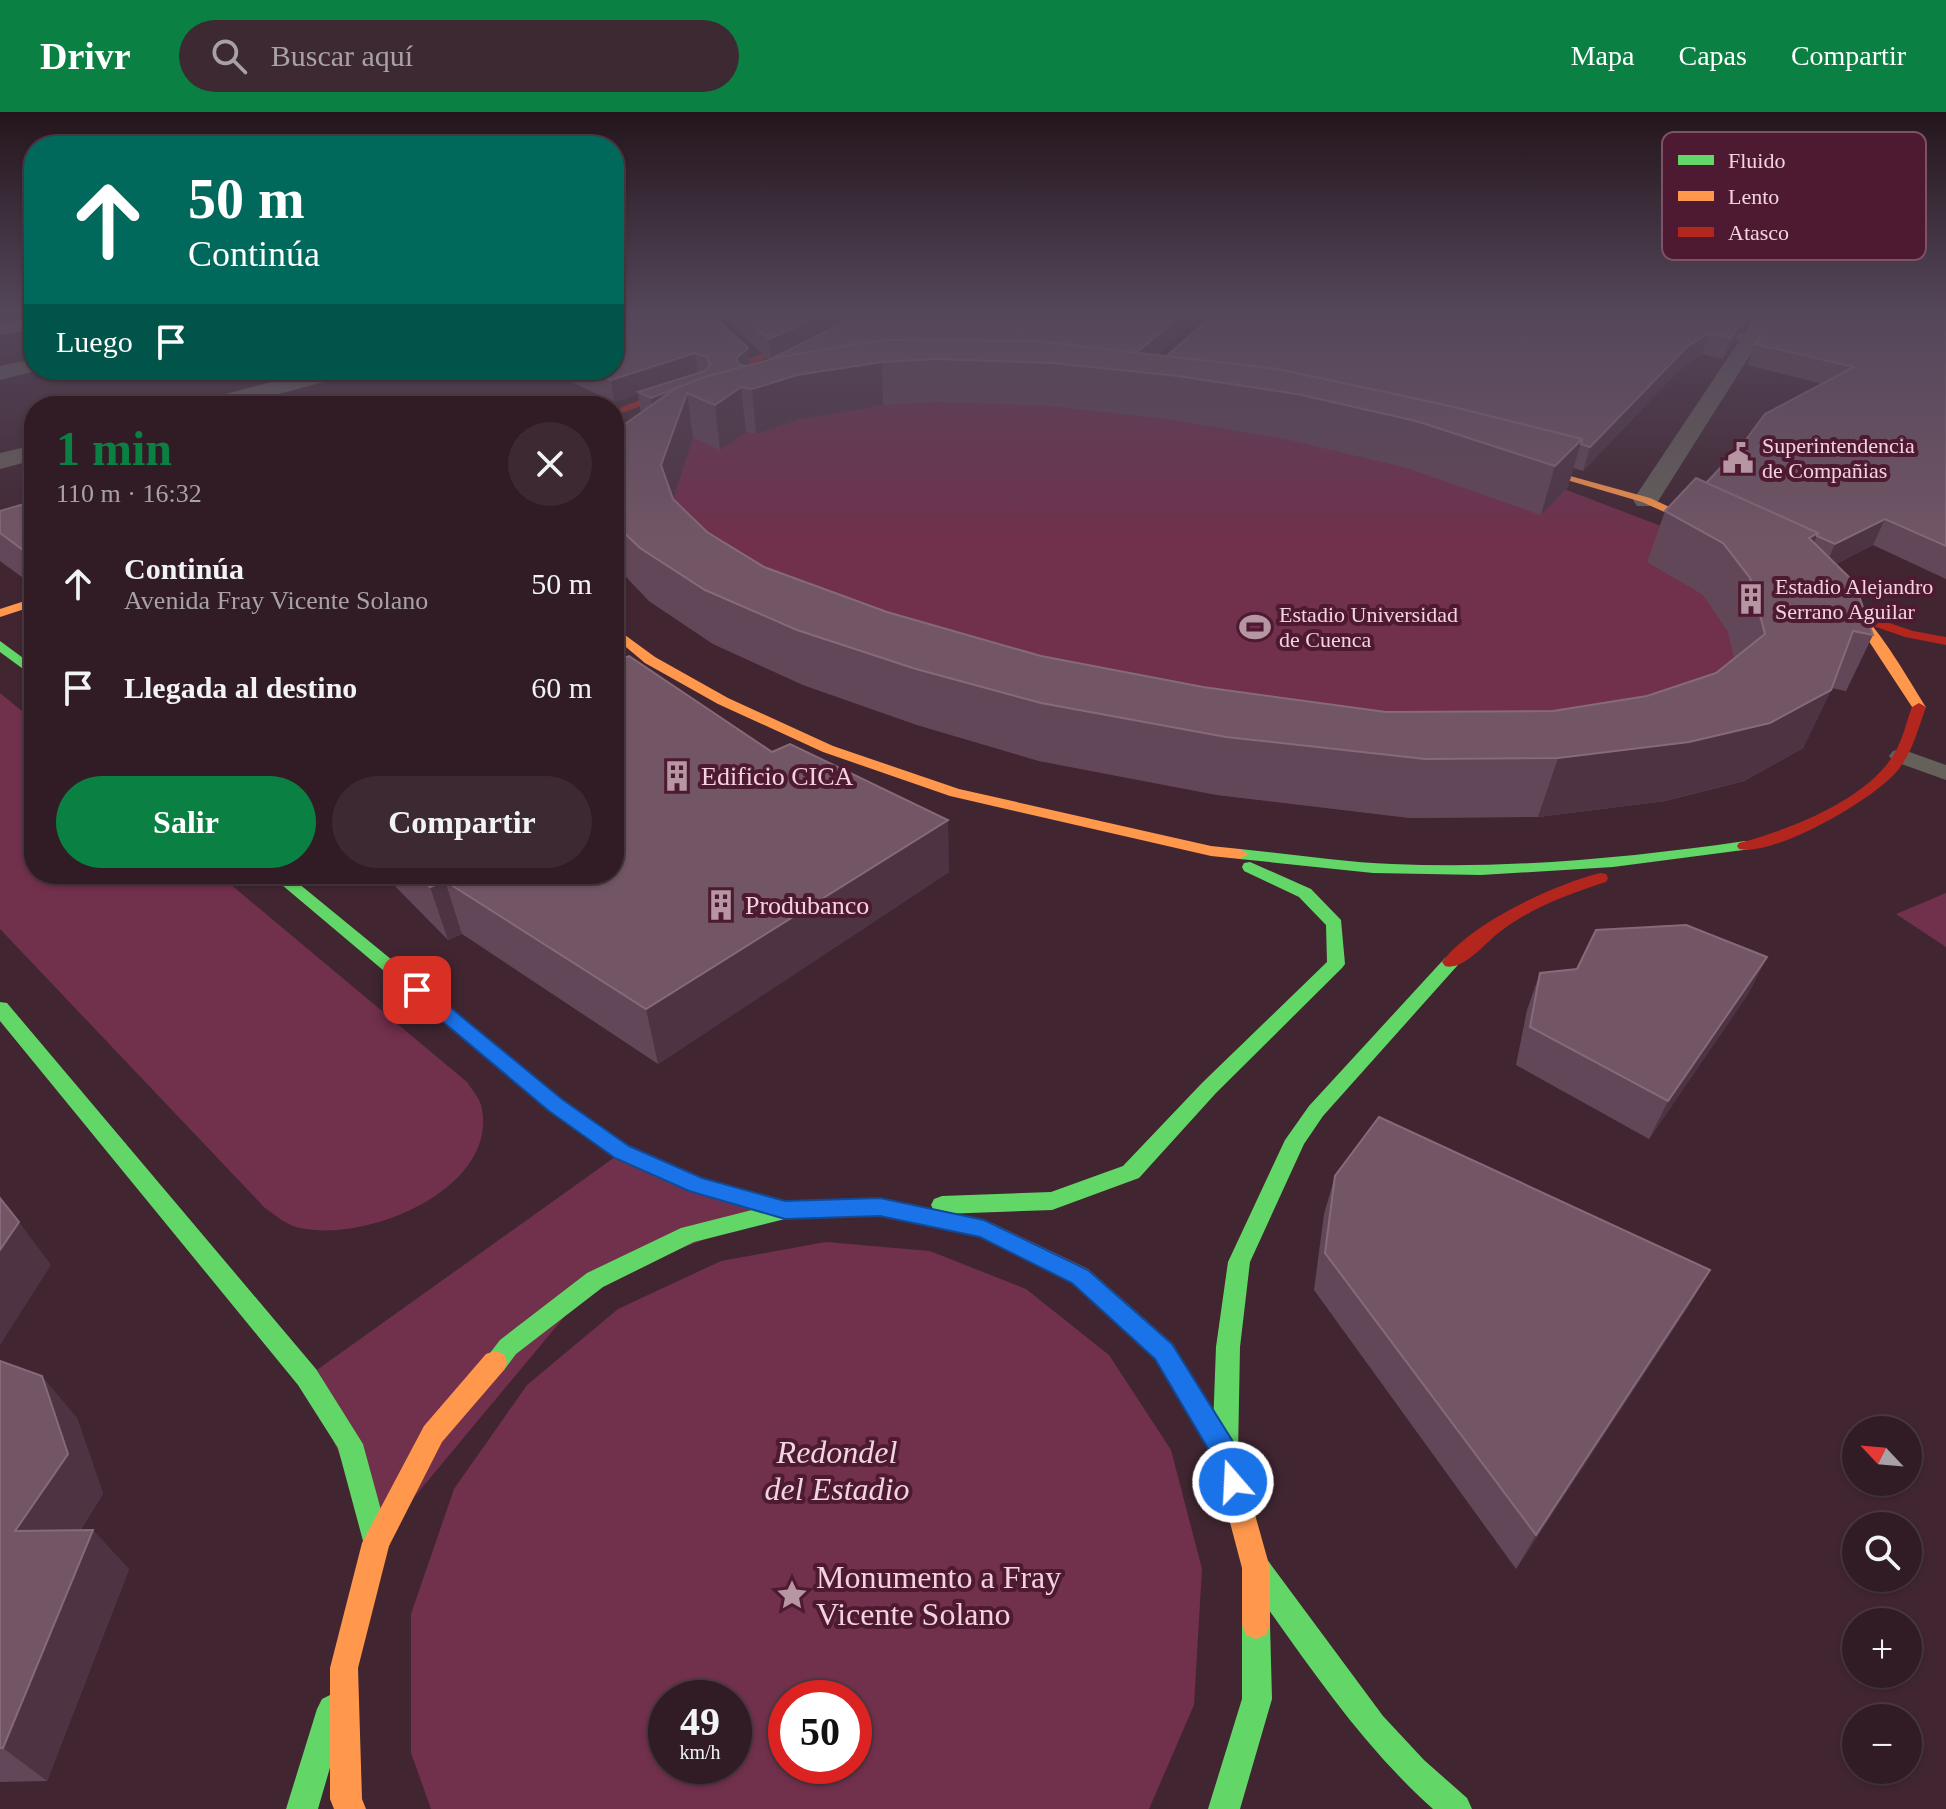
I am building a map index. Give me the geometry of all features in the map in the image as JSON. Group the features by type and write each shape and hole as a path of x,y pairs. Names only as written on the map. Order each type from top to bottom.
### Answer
{"main road":[{"path":"624,426 675,401 706,390"},
{"path":"624,411 675,401 700,401"},
{"path":"1497,457 1646,500 1739,542"},
{"path":"624,639 650,660 723,701 828,749 955,793 1211,851 1392,869 1574,868 1644,862 1761,844 1834,814 1901,756 1926,705 1860,617 1815,583"},
{"path":"0,613 24,605"},
{"path":"1860,617 1910,634 1946,641"},
{"path":"5,638 24,661"},
{"path":"302,1809 344,1668 376,1543 433,1434 508,1347 595,1280 689,1234 785,1210 1052,1201 1131,1172 1209,1088 1305,997 1336,964 1335,924 1305,893 1211,851"},
{"path":"1225,1454 1228,1347 1239,1262 1302,1130 1442,969 1502,921 1558,892 1644,862"},
{"path":"289,884 556,1105 622,1152 696,1185 785,1210"},
{"path":"0,1008 307,1377 350,1444 376,1543"},
{"path":"880,1207 984,1229 1080,1276 1164,1351 1225,1454 1256,1568 1257,1699 1224,1809"},
{"path":"1256,1568 1372,1727 1413,1771 1456,1809"},
{"path":"344,1668 346,1799 350,1809"}],"street":[{"path":"244,396 266,390"},
{"path":"1646,500 1717,390"},
{"path":"0,461 24,455"}],"lane":[{"path":"1901,756 1946,773"}],"green space":[{"path":"825,395 1237,405 1311,419 1551,484 1682,534 1846,691 1827,687 1803,748 1744,781 1665,801 1538,817 1410,818 1217,795 1039,761 917,725 803,685 713,644 649,601 624,575 624,485 669,444"},
{"path":"0,693 24,713 24,884 230,884 467,1082 482,1109 481,1138 469,1165 447,1187 419,1206 388,1219 355,1228 324,1230 288,1224 265,1208 0,929"},
{"path":"1946,893 1946,947 1896,914"},
{"path":"622,1152 785,1210 595,1280 376,1543 307,1377"},
{"name":"Redondel del Estadio","path":"826,1242 930,1251 1026,1289 1109,1355 1171,1450 1202,1569 1194,1705 1149,1809 431,1809 411,1753 411,1614 454,1489 527,1385 618,1309 721,1261"}],"building":[{"path":"644,390 671,390 651,398 638,392"},
{"path":"673,390 736,390 715,405 687,393 661,465 673,499 707,532 764,567 887,612 1041,656 1203,687 1386,712 1553,711 1647,696 1716,673 1765,634 1750,578 1723,543 1665,511 1696,478 1818,533 1809,538 1854,582 1873,635 1853,631 1831,690 1770,723 1689,742 1558,758 1425,759 1226,737 1041,703 916,669 797,630 705,590 640,548 624,533 624,425"},
{"path":"1272,390 1376,390 1582,439 1555,466 1416,421"},
{"path":"1376,390 1645,390 1590,447 1581,444 1582,439"},
{"path":"1810,390 1946,390 1946,546 1885,519 1835,544 1817,536 1818,533 1706,483 1742,445 1765,414"},
{"path":"24,504 24,551 0,533 0,511"},
{"path":"629,656 772,752 790,744 948,820 646,1009 450,884 624,884 624,658"},
{"path":"1686,925 1767,957 1668,1101 1530,1027 1540,973 1577,969 1596,930"},
{"path":"1379,1117 1710,1270 1536,1535 1325,1253 1335,1176"},
{"path":"0,1198 19,1222 0,1250"},
{"path":"0,1361 42,1376 68,1454 15,1531 93,1530 3,1748 0,1748"}],"traffic: fast":[{"path":"0,645 24,665"},
{"path":"1240,854 1373,868 1481,870 1613,863 1745,846"},
{"path":"942,1205 1052,1201 1131,1172 1209,1088 1336,964 1335,924 1305,893 1250,867"},
{"path":"289,884 556,1105 622,1152 696,1185 783,1210"},
{"path":"1225,1454 1228,1347 1239,1262 1295,1140 1316,1111 1451,962"},
{"path":"0,1008 307,1377 350,1444 376,1543"},
{"path":"495,1362 508,1347 595,1280 689,1234 785,1210 864,1208"},
{"path":"1256,1568 1372,1727 1413,1771 1456,1809"},
{"path":"1224,1809 1257,1699 1256,1625"},
{"path":"302,1809 332,1709"}],"traffic: slow":[{"path":"1513,461 1646,500 1720,533"},
{"path":"1832,596 1860,617 1919,707"},
{"path":"0,613 24,605"},
{"path":"624,639 650,660 723,701 828,749 955,793 1211,851 1240,854"},
{"path":"864,1208 880,1207 984,1229 1080,1276 1164,1351 1225,1454 1256,1568 1256,1625"},
{"path":"350,1809 346,1799 344,1668 376,1543 433,1434 495,1362"}],"traffic: jam":[{"path":"624,409 674,390"},
{"path":"1860,617 1910,634 1946,641"},
{"path":"1745,846 1808,825 1875,784 1902,754 1919,707"},
{"path":"1451,962 1502,921 1558,892 1600,878"}],"place":[{"name":"Superintendencia de Compañias","path":"1738,458"},
{"name":"Estadio Alejandro Serrano Aguilar","path":"1751,599"},
{"name":"Estadio Universidad de Cuenca","path":"1255,627"},
{"name":"Edificio CICA","path":"677,776"},
{"name":"Produbanco","path":"721,905"},
{"name":"Monumento a Fray Vicente Solano","path":"792,1595"}],"route":[{"path":"417,990 556,1105 622,1152 696,1185 785,1210 880,1207 984,1229 1080,1276 1164,1351 1225,1454 1233,1482"}]}
